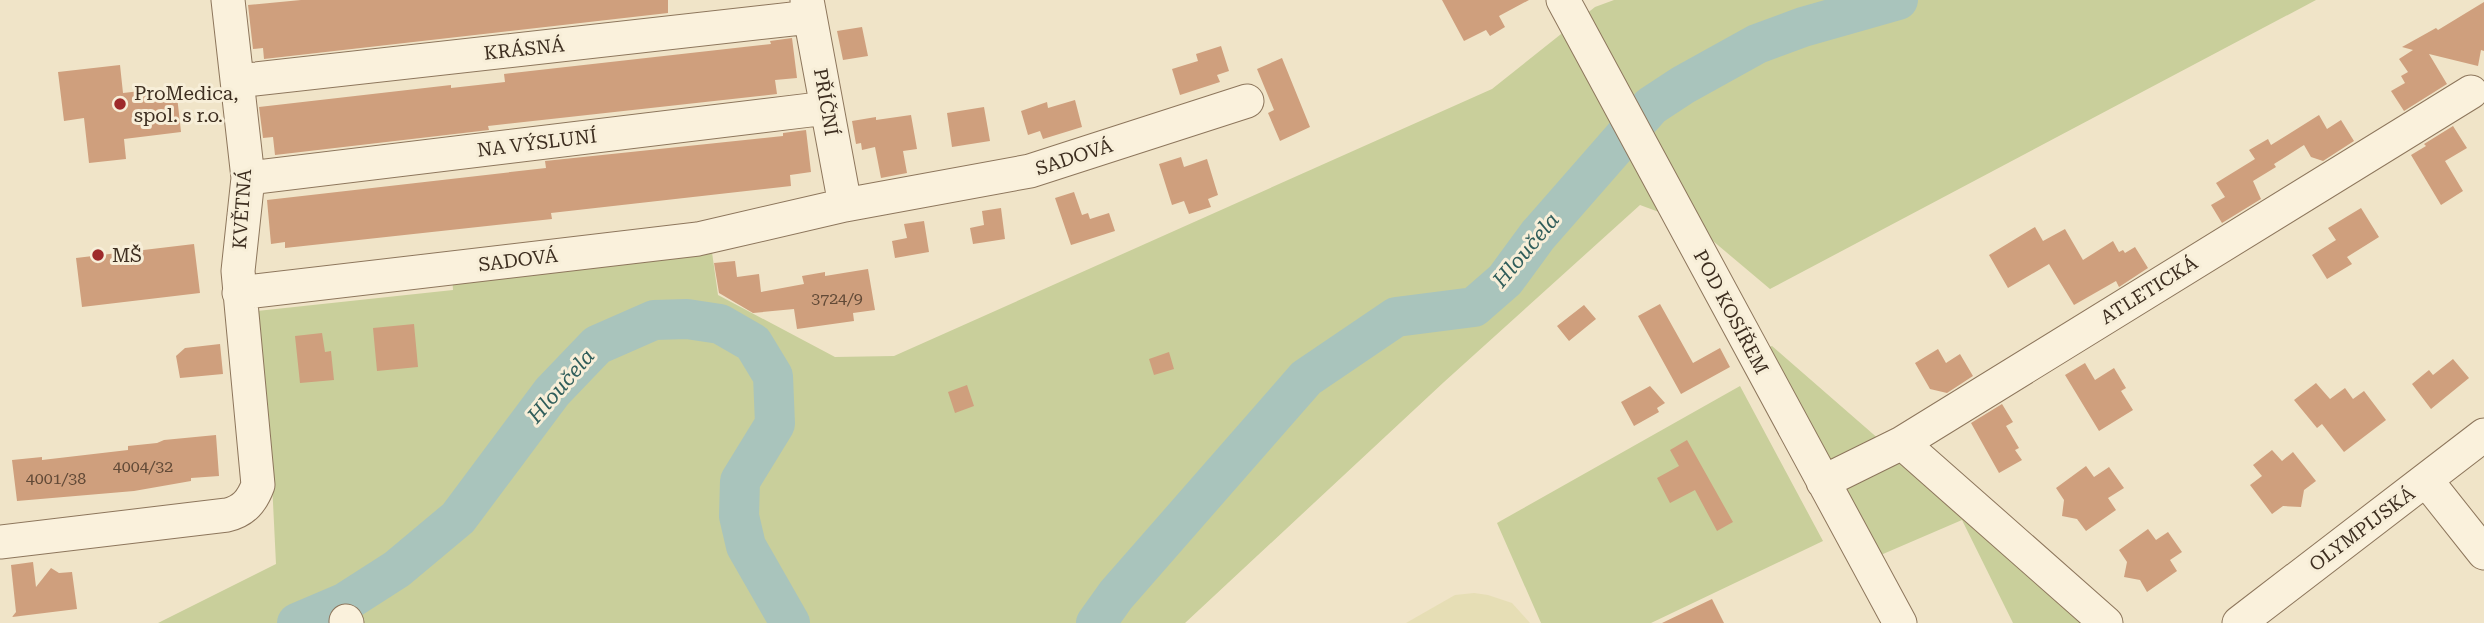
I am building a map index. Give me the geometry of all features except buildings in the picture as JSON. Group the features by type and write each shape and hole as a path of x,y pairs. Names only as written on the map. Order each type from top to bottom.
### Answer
{"street":[{"name":"KVĚTNÁ","path":"228,0 248,178 238,271 239,293"},
{"name":"POD KOSÍŘEM","path":"1563,0 1900,623"},
{"name":"KRÁSNÁ","path":"237,81 808,9"},
{"name":"PŘÍČNÍ","path":"808,9 845,205"},
{"name":"ATLETICKÁ","path":"1824,482 1902,443 2471,92"},
{"name":"SADOVÁ","path":"239,293 698,239 845,205 1030,172 1247,101"},
{"name":"NA VÝSLUNÍ","path":"248,178 827,108"},
{"path":"0,542 226,515 245,508 258,485 239,293"},
{"name":"OLYMPIJSKÁ","path":"2239,623 2484,435"},
{"path":"1902,443 2106,623"},
{"path":"2426,480 2484,553"}],"shaded area":[{"path":"1474,593 1512,603 1530,623 1406,623 1455,595"}],"green space":[{"path":"1614,0 2316,0 1770,289 1694,225 1640,205 1444,382 1185,623 158,623 276,564 269,421 257,311 453,290 452,275 711,245 718,295 835,357 894,356 1492,89 1595,7"},
{"path":"1772,346 2090,623 2013,623 1962,520 1876,557 1764,349"},
{"path":"1740,386 1823,541 1651,623 1541,623 1497,523"}],"waterway":[{"name":"Hloučela","path":"1096,623 1116,595 1306,378 1396,317 1474,307 1505,280 1538,235 1651,106 1757,44 1803,27 1898,0"},
{"name":"Hloučela","path":"297,623 344,603 397,569 458,518 552,392 597,345 654,320 687,319 720,324 753,343 773,376 775,424 740,481 739,516 746,546 790,623"}],"place":[{"name":"ProMedica, spol. s r.o.","path":"120,104"},
{"name":"MŠ","path":"98,255"}]}
